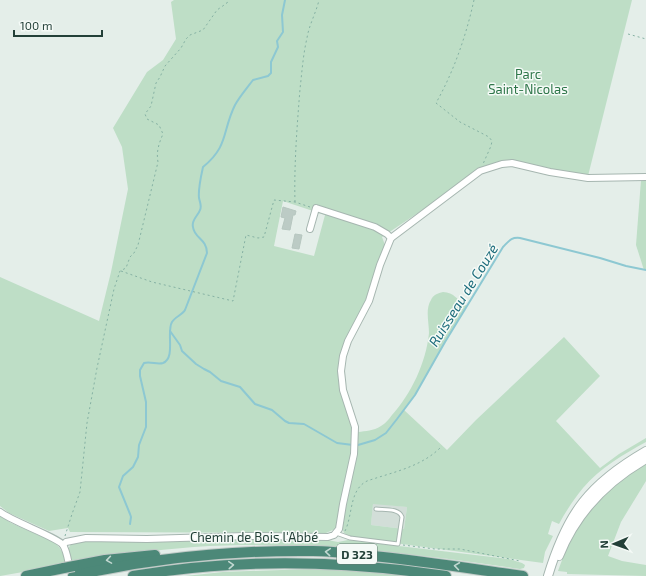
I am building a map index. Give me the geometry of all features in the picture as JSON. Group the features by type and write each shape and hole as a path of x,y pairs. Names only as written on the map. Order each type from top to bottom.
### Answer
{"highway":[{"name":"D 323","path":"74,573 120,558 171,553 189,556 250,552 314,551 419,561 523,576"},
{"name":"D 323","path":"133,576 192,567 253,563 316,563 360,566 446,576"},
{"path":"163,576 179,574 192,567"},
{"path":"26,576 64,568 74,573"}],"street":[{"path":"310,229 316,208 375,227 391,238 480,171 502,164 512,163 550,172 588,178 646,177"},
{"name":"Chemin de Bois l'Abbé","path":"63,545 66,542 86,538 147,539 233,536 328,537 339,535 343,504 356,442 354,422 344,390 341,371 342,363 348,341 369,301 380,265 391,238"},
{"path":"548,576 563,534 582,503 598,485 615,470 646,451"},
{"path":"552,576 568,537 587,507 618,476 646,459"},
{"path":"0,512 16,522 57,540 63,545 74,573"}],"lane":[{"path":"339,535 350,538 398,544 402,517 401,514 397,511 376,509"}],"path":[{"path":"63,545 80,492 87,423 114,289 120,271 126,268 130,257 138,245 158,162 158,145 163,134 159,125 147,119 145,114 151,106 156,83 165,66 181,48 186,39 190,35 203,30 217,10 227,3 228,0"},
{"path":"296,202 295,184 298,115 303,60 307,36 319,0"},
{"path":"474,0 455,64 436,104 460,122 489,136 492,141 491,146 480,171"},
{"path":"628,34 646,39"},
{"path":"120,271 152,282 233,301 246,235 258,238 264,237 274,200 296,202 316,208"},
{"path":"339,535 347,527 354,499 360,485 367,481 418,463 433,454 442,446"},
{"path":"398,544 435,549 460,549 520,561"}],"shaded area":[{"path":"373,503 407,507 404,529 371,525"}],"green space":[{"name":"Parc Saint-Nicolas","path":"174,0 632,0 588,176 556,171 515,161 491,164 382,237 385,245 372,285 339,370 353,432 353,448 337,528 326,533 70,532 68,528 49,531 9,513 0,506 0,277 99,321 111,272 128,189 122,147 113,128 147,72 163,60 176,39 171,2","holes":["283,201 325,215 314,256 274,246"]},
{"path":"641,180 646,180 646,270 644,270 636,245"},
{"path":"443,292 450,293 467,306 415,395 404,410 447,450 476,420 564,337 600,376 556,421 600,468 619,454 646,438 646,442 629,451 597,474 573,501 559,524 552,521 548,534 553,536 545,552 543,563 350,537 344,533 342,527 357,454 358,432 372,430 384,424 405,398 425,356 429,333 429,304 436,294","holes":["373,504 407,507 404,529 371,525"]},
{"path":"646,463 646,481 621,522 608,556 622,561 646,565 646,576 567,574 567,572 558,571 568,546 589,511 617,482"},
{"path":"0,516 11,523 54,542 62,551 66,563 63,565 0,576"},
{"path":"322,539 338,542 348,540 509,559 525,565 524,568 520,569 358,549 276,545 194,547 148,551 71,562 68,549 71,544 83,541"},
{"path":"310,569 366,571 406,576 185,576 223,572"}],"building":[{"path":"283,207 296,211 295,215 293,215 290,230 282,229 285,218 281,217"},
{"path":"295,234 302,235 299,249 292,248"}],"waterway":[{"path":"130,524 131,517 119,487 123,476 133,467 138,457 139,445 146,427 146,402 140,370 144,363 163,363 169,356 170,326 172,322 185,310 207,253 205,245 194,231 193,225 201,207 199,191 203,167 217,152 221,145 231,114 241,95 253,80 268,76 271,73 271,62 278,47 277,41 283,32 282,15 285,0"},
{"name":"Ruisseau de Couzé","path":"358,445 375,440 386,433 415,395 445,342 503,247 510,240 520,238 646,270"},
{"name":"Ruisseau de Couzé","path":"170,331 180,345 182,351 196,364 210,372 221,381 240,387 255,404 272,410 289,423 304,424 337,443 353,445"}]}
